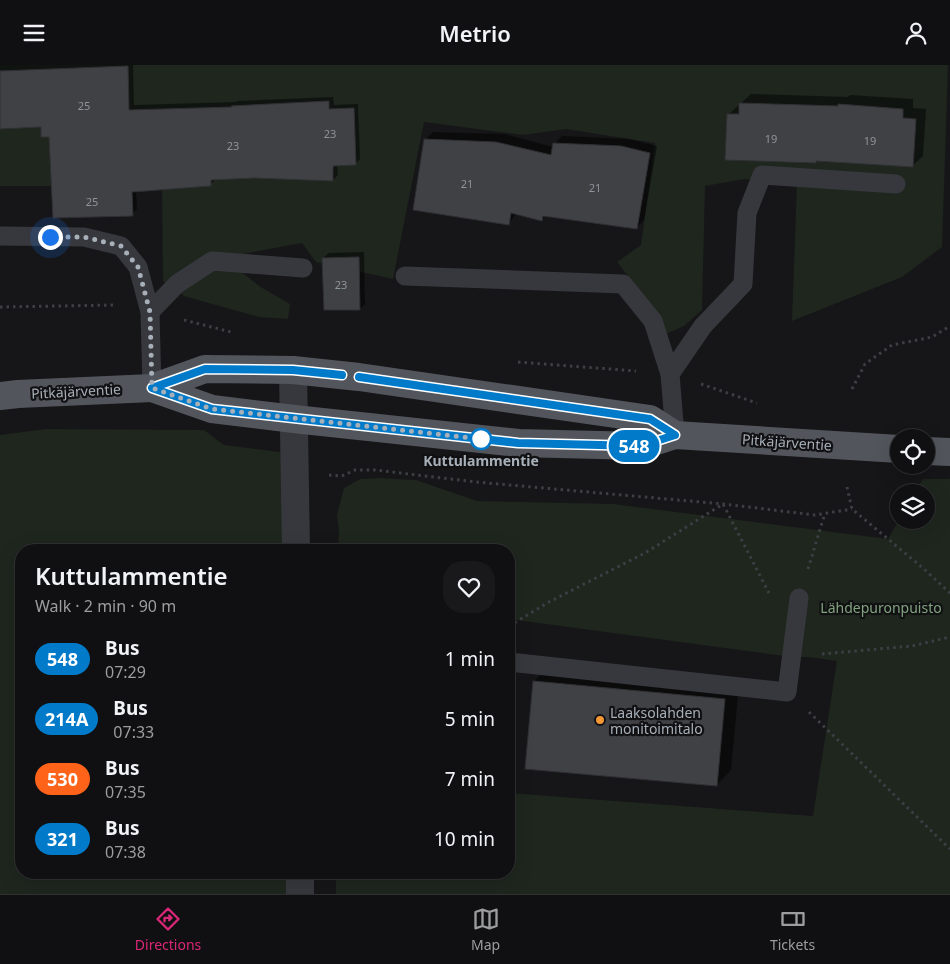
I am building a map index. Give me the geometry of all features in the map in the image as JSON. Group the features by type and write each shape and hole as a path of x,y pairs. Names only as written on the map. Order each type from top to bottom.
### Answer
{"main road":[{"name":"Pitkäjärventie","path":"0,396 152,388 205,369 293,370 359,377 650,419 675,435"},
{"name":"Pitkäjärventie","path":"152,388 212,409 518,443 641,446 675,435 890,448"},
{"path":"935,451 950,452"}],"street":[{"path":"293,370 296,544"},
{"path":"300,879 300,894"}],"lane":[{"path":"670,374 703,326 743,284 747,213 762,175 896,184"},
{"path":"0,236 84,237 121,246 138,267 150,312 152,388"},
{"path":"150,312 177,284 212,261 303,268"},
{"path":"406,277 623,284 653,321 670,374 675,435"},
{"path":"515,663 788,692 799,598"}],"path":[{"path":"852,389 865,363 892,345 932,337 950,326"},
{"path":"295,471 342,476 355,470 375,470 476,482 723,504 816,515 852,509"},
{"path":"847,487 852,509 950,593"},
{"path":"515,622 549,602 645,553 723,504"},
{"path":"723,504 792,649 912,646 950,637"},
{"path":"799,598 825,513"},
{"path":"788,692 950,849"}],"green space":[{"path":"0,65 948,65 942,247 902,277 792,321 797,184 744,179 705,186 702,310 684,326 666,334 648,301 617,262 641,245 655,143 566,129 523,135 424,122 393,279 316,262 302,243 237,255 239,270 259,286 290,304 288,319 259,317 184,296 163,281 162,183 0,186"},
{"path":"46,429 204,430 224,445 294,454 296,544 15,544 15,879 300,879 300,894 0,894 0,435"},
{"name":"Lähdepuronpuisto","path":"360,479 416,480 477,501 613,504 888,539 894,529 935,529 935,484 920,484 923,479 950,479 950,894 336,894 336,879 515,879 515,793 813,816 837,661 809,657 792,657 515,620 515,544 338,544 337,515 344,488"}],"building":[{"path":"128,66 129,110 232,107 329,101 329,109 354,108 356,165 333,166 333,181 254,178 211,180 211,186 132,192 133,216 53,218 49,137 41,137 41,127 0,129 0,71"},
{"path":"739,103 838,106 838,104 903,109 903,118 916,119 913,167 816,161 816,163 725,160 727,114 739,114"},
{"path":"424,139 496,142 551,155 553,143 621,146 650,153 637,229 543,216 542,221 511,213 509,225 413,210"},
{"path":"359,257 360,310 324,310 322,258"},
{"path":"533,681 725,699 717,786 525,769"}],"bus line":[{"name":"548","path":"342,375 293,370 205,369 152,388 212,409 518,443 641,446 675,435 650,419 359,377"}],"place":[{"name":"Kuttulammentie","path":"481,439"},
{"name":"Laaksolahden monitoimitalo","path":"600,720"}],"route":[{"path":"50,237 84,237 121,246 138,267 150,312 152,388 212,409 481,439"}]}
